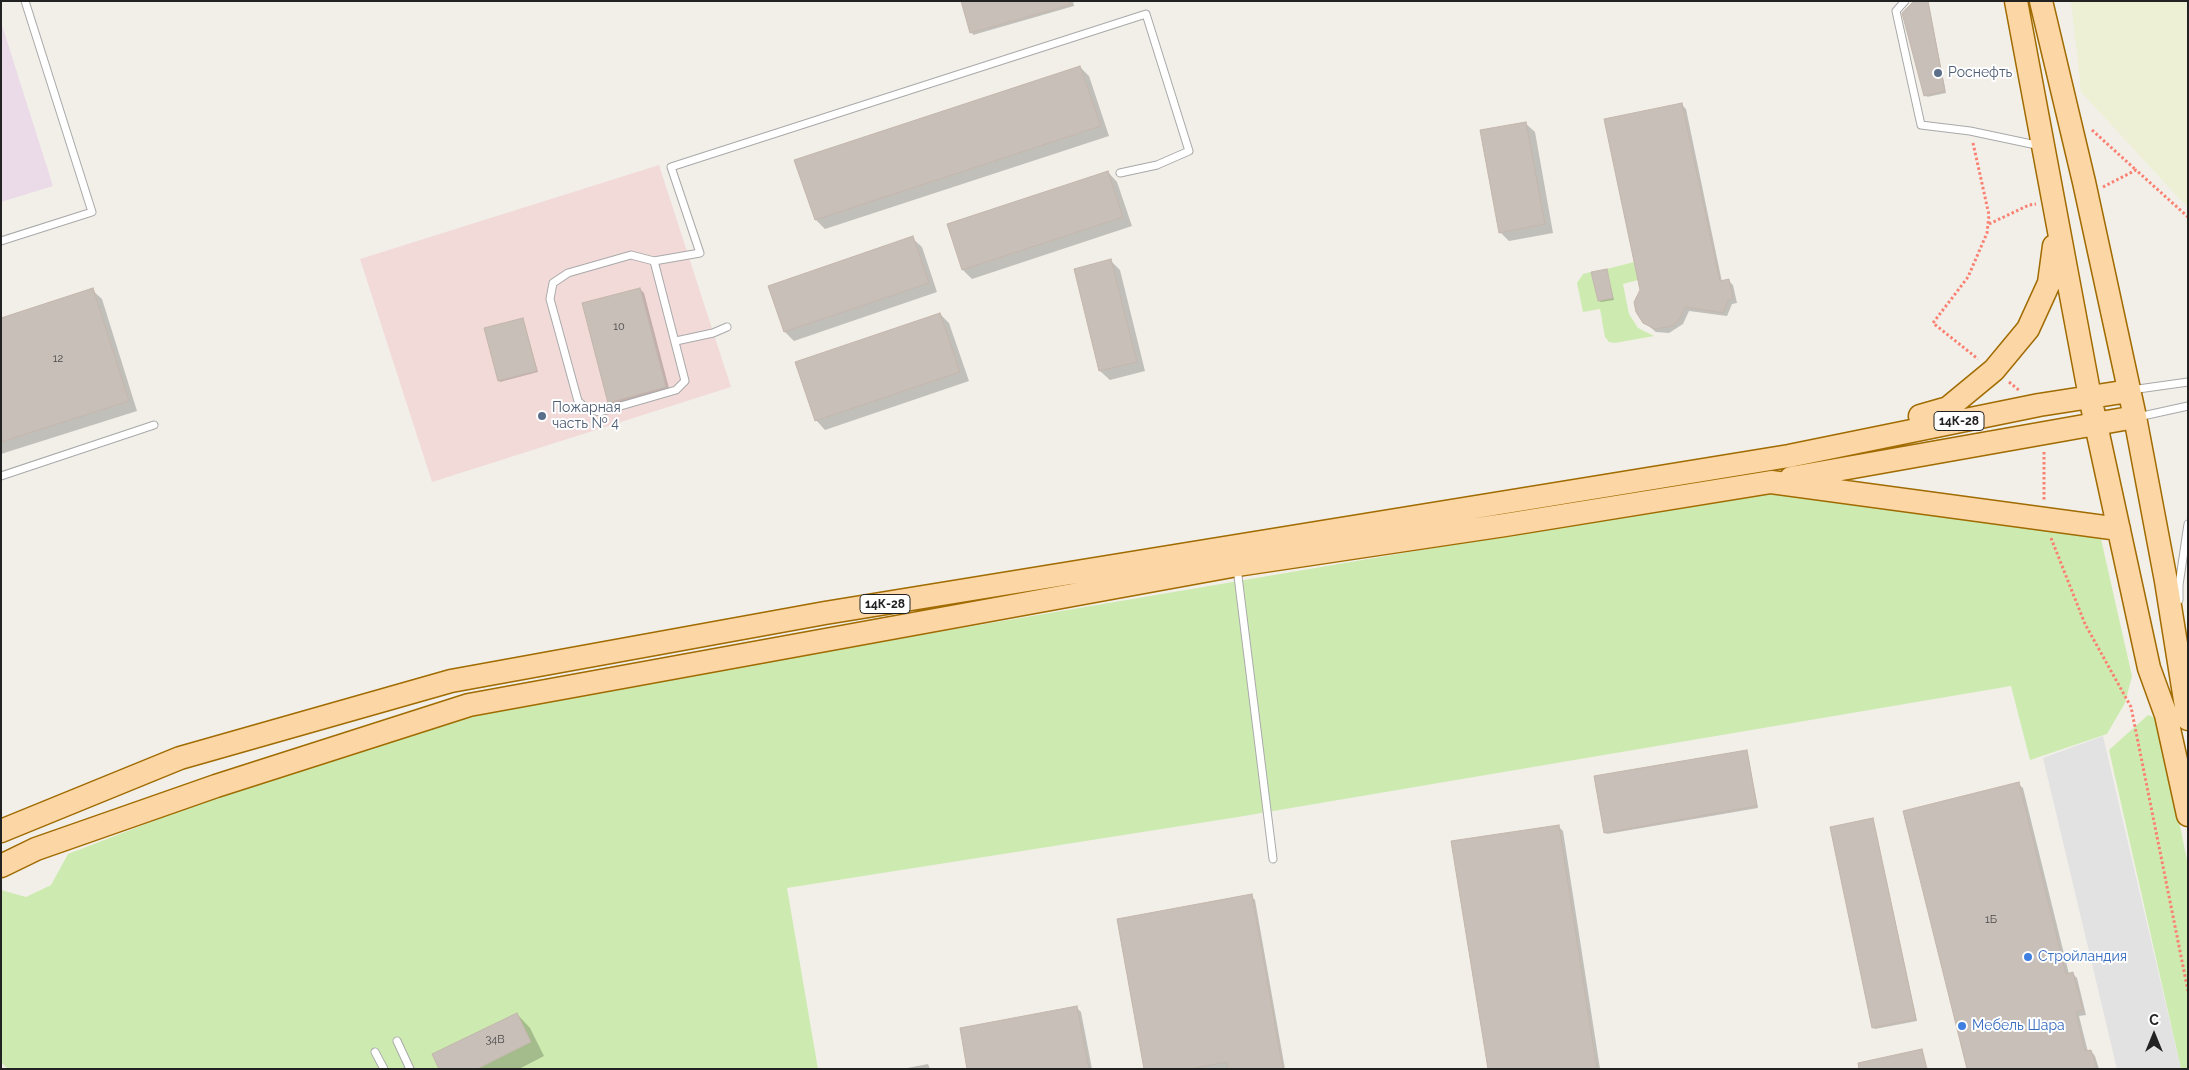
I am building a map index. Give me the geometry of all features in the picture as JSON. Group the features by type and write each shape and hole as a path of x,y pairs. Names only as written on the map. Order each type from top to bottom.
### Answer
{"main road":[{"path":"2016,1 2044,147 2056,225 2090,397 2149,668 2166,715 2188,815"},
{"path":"2041,1 2084,182 2135,417 2166,580 2186,709"},
{"path":"1789,456 1948,408 1994,370 2028,329 2049,283 2056,225"},
{"name":"14К-28","path":"1,831 180,758 451,681 825,614 1789,456 2039,405 2129,391"},
{"name":"14К-28","path":"1,866 36,849 216,786 469,705 1237,565 1505,525 1771,482 2135,417"},
{"path":"1771,482 2119,529"}],"lane":[{"path":"1,241 92,212 25,1"},
{"path":"1906,1 1896,10 1921,125 1970,131 2044,147"},
{"path":"654,261 686,381 676,390 600,412 587,409 578,401 550,299 553,283 568,273 632,255 654,261 700,252 671,167 1146,14 1190,151 1157,165 1120,173"},
{"path":"676,341 712,333 728,327"},
{"path":"2129,391 2188,382"},
{"path":"2135,417 2188,406"},
{"path":"1,476 154,425"},
{"path":"2180,604 2179,585 2188,524"},
{"path":"1237,565 1273,858"},
{"path":"2180,614 2186,709"},
{"path":"397,1041 410,1069"},
{"path":"375,1052 384,1069"}],"path":[{"path":"2090,125 2093,132 2136,170"},
{"path":"1970,131 1989,216 1987,233 1968,277 1933,323 2039,405"},
{"path":"2044,434 2044,519 2085,624 2131,707 2188,991"}],"shaded area":[{"path":"1,22 53,186 1,202"},
{"path":"659,165 731,387 432,482 360,259"},
{"path":"2103,736 2181,1069 2117,1069 2043,758"}],"green space":[{"path":"2071,1 2188,1 2188,208 2081,92"},
{"path":"1634,262 1638,280 1623,284 1629,314 1638,328 1654,336 1615,343 1609,342 1605,337 1600,309 1583,312 1577,283 1583,274 1591,272 1598,301 1613,298 1607,269"},
{"path":"1783,491 2101,539 2132,676 2125,703 2107,734 2030,760 2011,686 1238,817 787,888 818,1069 8,1069 1,1062 1,890 26,897 51,885 68,854 221,795 489,708 1445,546"},
{"path":"2148,715 2158,719 2188,865 2188,1069 2181,1069 2109,750"}],"building":[{"path":"961,1 1070,1 1070,5 970,33"},
{"path":"1914,1 1928,1 1945,91 1924,96 1902,13"},
{"path":"1080,66 1101,126 815,220 794,160"},
{"path":"1682,103 1720,281 1729,279 1733,299 1728,300 1723,313 1685,307 1679,320 1672,326 1655,329 1643,323 1636,312 1634,302 1640,290 1604,119"},
{"path":"1526,122 1545,224 1499,233 1480,130"},
{"path":"1108,171 1123,217 962,270 947,224"},
{"path":"913,236 929,283 784,332 768,286"},
{"path":"1111,259 1137,362 1099,371 1074,269"},
{"path":"1607,269 1613,298 1598,301 1591,272"},
{"path":"93,288 129,401 1,442 1,318"},
{"path":"640,288 666,387 608,403 582,303"},
{"path":"940,313 960,372 815,421 795,362"},
{"path":"523,318 537,371 498,381 484,328"},
{"path":"1747,750 1757,806 1604,833 1594,776"},
{"path":"2019,782 2066,974 2073,972 2083,1010 2076,1012 2085,1051 2091,1050 2097,1069 1967,1069 1903,811"},
{"path":"1873,818 1916,1019 1872,1028 1830,827"},
{"path":"1559,825 1597,1069 1488,1069 1451,841"},
{"path":"1252,894 1283,1069 1228,1069 1227,1062 1190,1069 1144,1069 1117,919"},
{"path":"1077,1006 1089,1069 967,1069 960,1028"},
{"path":"517,1013 531,1042 477,1069 439,1069 432,1054"},
{"path":"1922,1049 1927,1069 1859,1069 1858,1063"}],"place":[{"name":"Роснефть","path":"1938,73"},
{"name":"Пожарная часть № 4","path":"542,416"},
{"name":"Стройландия","path":"2028,957"},
{"name":"Мебель Шара","path":"1962,1026"}]}
